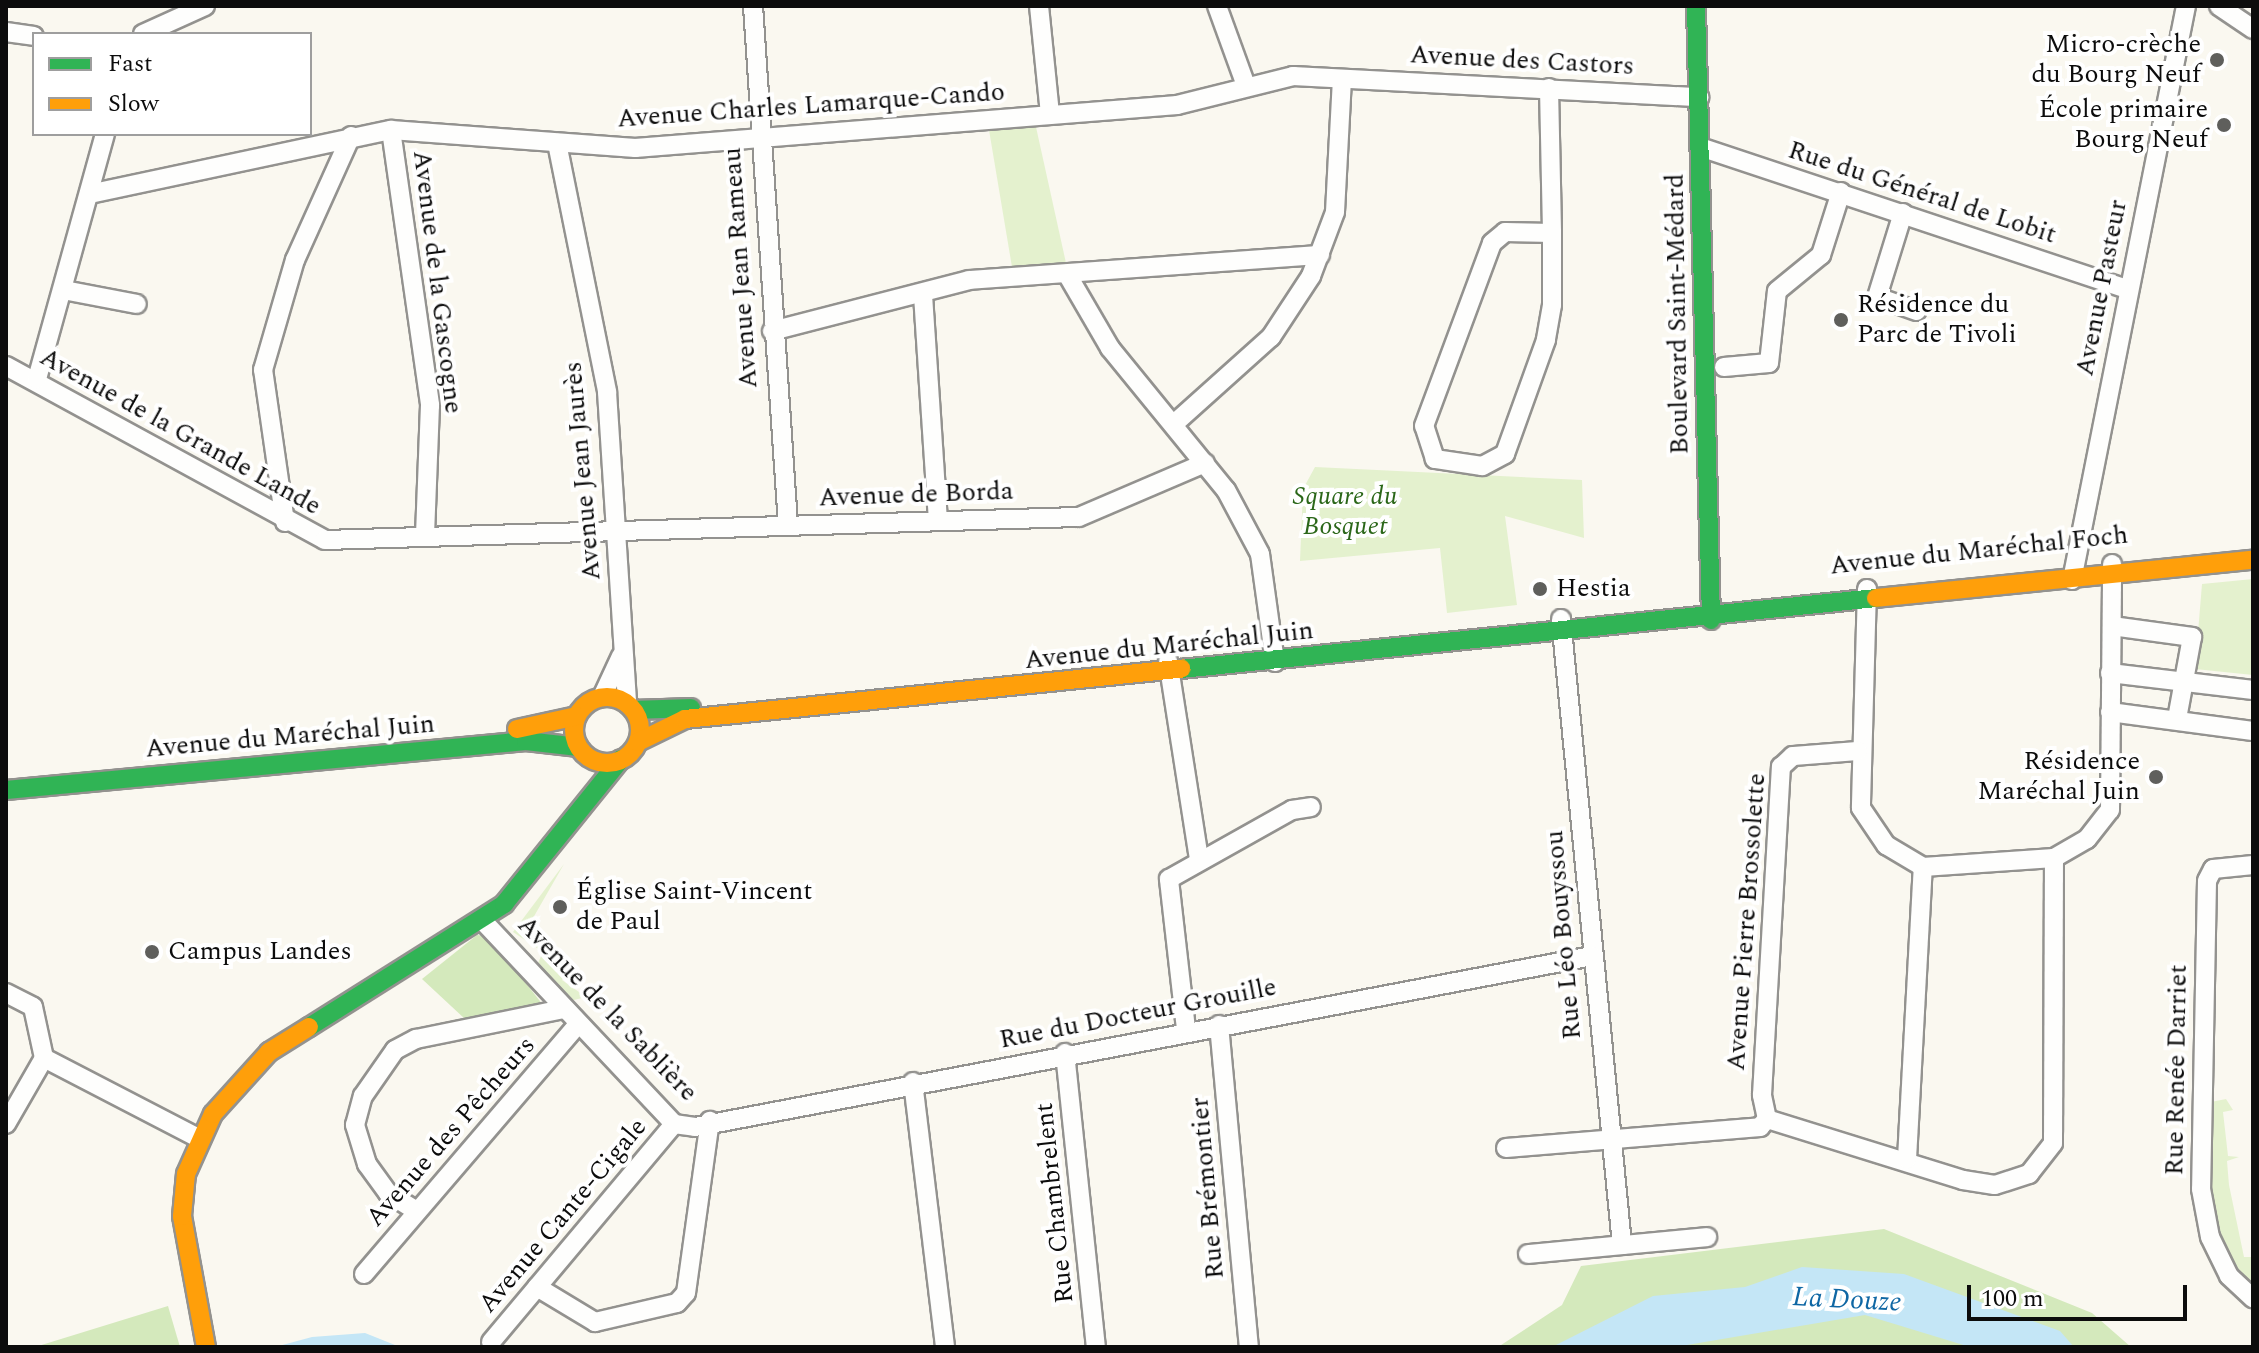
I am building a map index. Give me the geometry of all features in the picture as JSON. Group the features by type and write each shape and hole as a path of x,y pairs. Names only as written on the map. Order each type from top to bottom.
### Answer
{"main road":[{"name":"Boulevard Saint-Médard","path":"1696,6 1710,612"},
{"name":"Avenue du Maréchal Foch","path":"2112,570 2253,549"},
{"name":"Avenue du Maréchal Foch","path":"1710,612 2112,570 2253,560"},
{"name":"Avenue du Maréchal Juin","path":"638,742 679,720 1169,666 1710,612"},
{"name":"Avenue du Maréchal Juin","path":"630,707 1169,666"},
{"path":"206,1347 182,1216 200,1139 231,1090 269,1052 483,921 545,858 584,803 638,742 630,707 602,697 577,716 584,803"},
{"name":"Avenue du Maréchal Juin","path":"6,778 490,732 577,716"},
{"name":"Avenue du Maréchal Juin","path":"6,790 526,741 581,750"},
{"path":"581,750 598,761 621,759"}],"street":[{"path":"147,32 205,6"},
{"name":"Avenue Jean Rameau","path":"753,6 757,138 788,525"},
{"path":"1039,6 1050,114"},
{"path":"1217,6 1245,83"},
{"name":"Avenue Pasteur","path":"2073,574 2127,289 2186,6"},
{"path":"2219,6 2253,29"},
{"path":"6,32 32,36"},
{"path":"1175,423 1271,337 1294,310 1320,255 1335,212 1342,79"},
{"name":"Avenue Charles Lamarque-Cando","path":"94,193 351,136 391,130 635,148 1177,105 1245,83 1342,79"},
{"name":"Avenue des Castors","path":"1342,79 1699,97"},
{"path":"1549,88 1552,233 1546,340 1510,446 1482,466 1435,459 1425,448 1424,426 1492,243 1505,232 1552,233"},
{"name":"Avenue de la Gascogne","path":"391,130 430,405 425,537"},
{"path":"37,379 94,193 105,136"},
{"path":"285,522 263,370 295,260 351,136"},
{"name":"Avenue Jean Jaurès","path":"557,143 607,392 618,530 622,653 630,707"},
{"name":"Rue du Général de Lobit","path":"1700,147 2127,289"},
{"path":"1724,367 1769,363 1777,291 1821,255 1841,192"},
{"path":"1903,213 1877,297 1917,311"},
{"path":"772,331 923,295 969,280 1320,255"},
{"path":"1067,274 1110,348 1205,463 1260,554 1275,656"},
{"path":"64,290 137,304"},
{"path":"923,295 938,521"},
{"name":"Avenue de la Grande Lande","path":"6,366 37,379 285,522 325,540 618,530"},
{"name":"Avenue de Borda","path":"618,530 1088,515 1205,463"},
{"path":"1867,596 1858,751 1861,808 1886,845 1923,867 2054,858 2087,839 2110,810 2112,570"},
{"path":"2112,626 2192,637 2189,667 2179,681 2177,719"},
{"name":"Rue Léo Bouyssou","path":"1562,627 1622,1245"},
{"name":"Avenue Jean Jaurès","path":"602,697 622,653"},
{"path":"1169,666 1199,859"},
{"path":"2110,673 2253,690"},
{"path":"2110,712 2253,731"},
{"name":"Avenue Pierre Brossolette","path":"1767,1119 1762,1095 1781,767 1793,756 1858,751"},
{"path":"1186,1029 1169,879 1199,859 1311,807"},
{"path":"1506,1148 1760,1127 1767,1119 1995,1185 2029,1174 2053,1143 2054,858"},
{"name":"Rue Renée Darriet","path":"2253,865 2213,869 2207,881 2201,1189 2227,1272 2253,1298"},
{"path":"1907,1159 1923,867"},
{"name":"Avenue de la Sablière","path":"483,921 674,1124 702,1124"},
{"name":"Rue du Docteur Grouille","path":"702,1124 1186,1029 1592,956"},
{"path":"6,993 33,1007 44,1058 6,1124"},
{"path":"415,1210 388,1193 367,1164 355,1125 358,1104 395,1050 416,1039 564,1009"},
{"name":"Avenue des Pêcheurs","path":"364,1274 415,1210 578,1024"},
{"name":"Rue Brémontier","path":"1219,1025 1249,1347"},
{"name":"Rue Chambrelent","path":"1065,1053 1096,1347"},
{"path":"44,1058 200,1139"},
{"path":"913,1082 945,1347"},
{"name":"Avenue Cante-Cigale","path":"491,1342 674,1124"},
{"path":"537,1287 595,1322 677,1303 686,1293 702,1124"},
{"path":"1528,1254 1707,1237"}],"green space":[{"path":"1036,127 1066,263 1012,267 989,130"},
{"name":"Square du Bosquet","path":"1315,467 1582,480 1584,538 1505,516 1517,605 1447,613 1440,548 1300,561 1303,489"},
{"path":"2253,579 2253,675 2195,669 2202,584"},
{"path":"564,864 525,932 571,964 562,980 586,997 570,1001 538,963 543,952 513,932"},
{"path":"477,935 489,936 543,1005 465,1019 422,979"},
{"path":"2226,1099 2233,1110 2223,1112 2228,1156 2239,1157 2227,1161 2229,1185 2244,1257 2253,1257 2253,1290 2232,1264 2210,1203 2211,1102"},
{"path":"1884,1229 2092,1313 2131,1347 1498,1347 1562,1305 1581,1266"},
{"path":"168,1306 180,1347 35,1347"}],"water":[{"name":"La Douze","path":"1802,1267 1904,1274 2060,1331 2074,1347 1970,1347 1865,1315 1675,1347 1552,1347 1653,1296 1745,1287"},
{"path":"365,1333 400,1347 275,1347 312,1337"}],"traffic: fast":[{"path":"1696,6 1711,620"},
{"path":"1181,669 1876,598"},
{"path":"634,710 691,708"},
{"path":"6,790 526,741 579,747"},
{"path":"309,1027 504,904 621,759"}],"traffic: slow":[{"path":"1876,598 2253,560"},
{"path":"638,742 685,719 1181,669"},
{"path":"607,697 620,700 630,707 637,717 640,730 637,743 630,753 620,760 607,763 594,760 584,753 577,743 574,730 577,717 584,707 594,700 607,697"},
{"path":"517,729 577,716"},
{"path":"206,1347 182,1216 186,1174 213,1114 269,1052 309,1027"}],"place":[{"name":"Micro-crèche du Bourg Neuf","path":"2217,60"},
{"name":"École primaire Bourg Neuf","path":"2224,125"},
{"name":"Résidence du Parc de Tivoli","path":"1841,320"},
{"name":"Hestia","path":"1540,589"},
{"name":"Résidence Maréchal Juin","path":"2156,777"},
{"name":"Église Saint-Vincent de Paul","path":"560,907"},
{"name":"Campus Landes","path":"152,952"}]}
